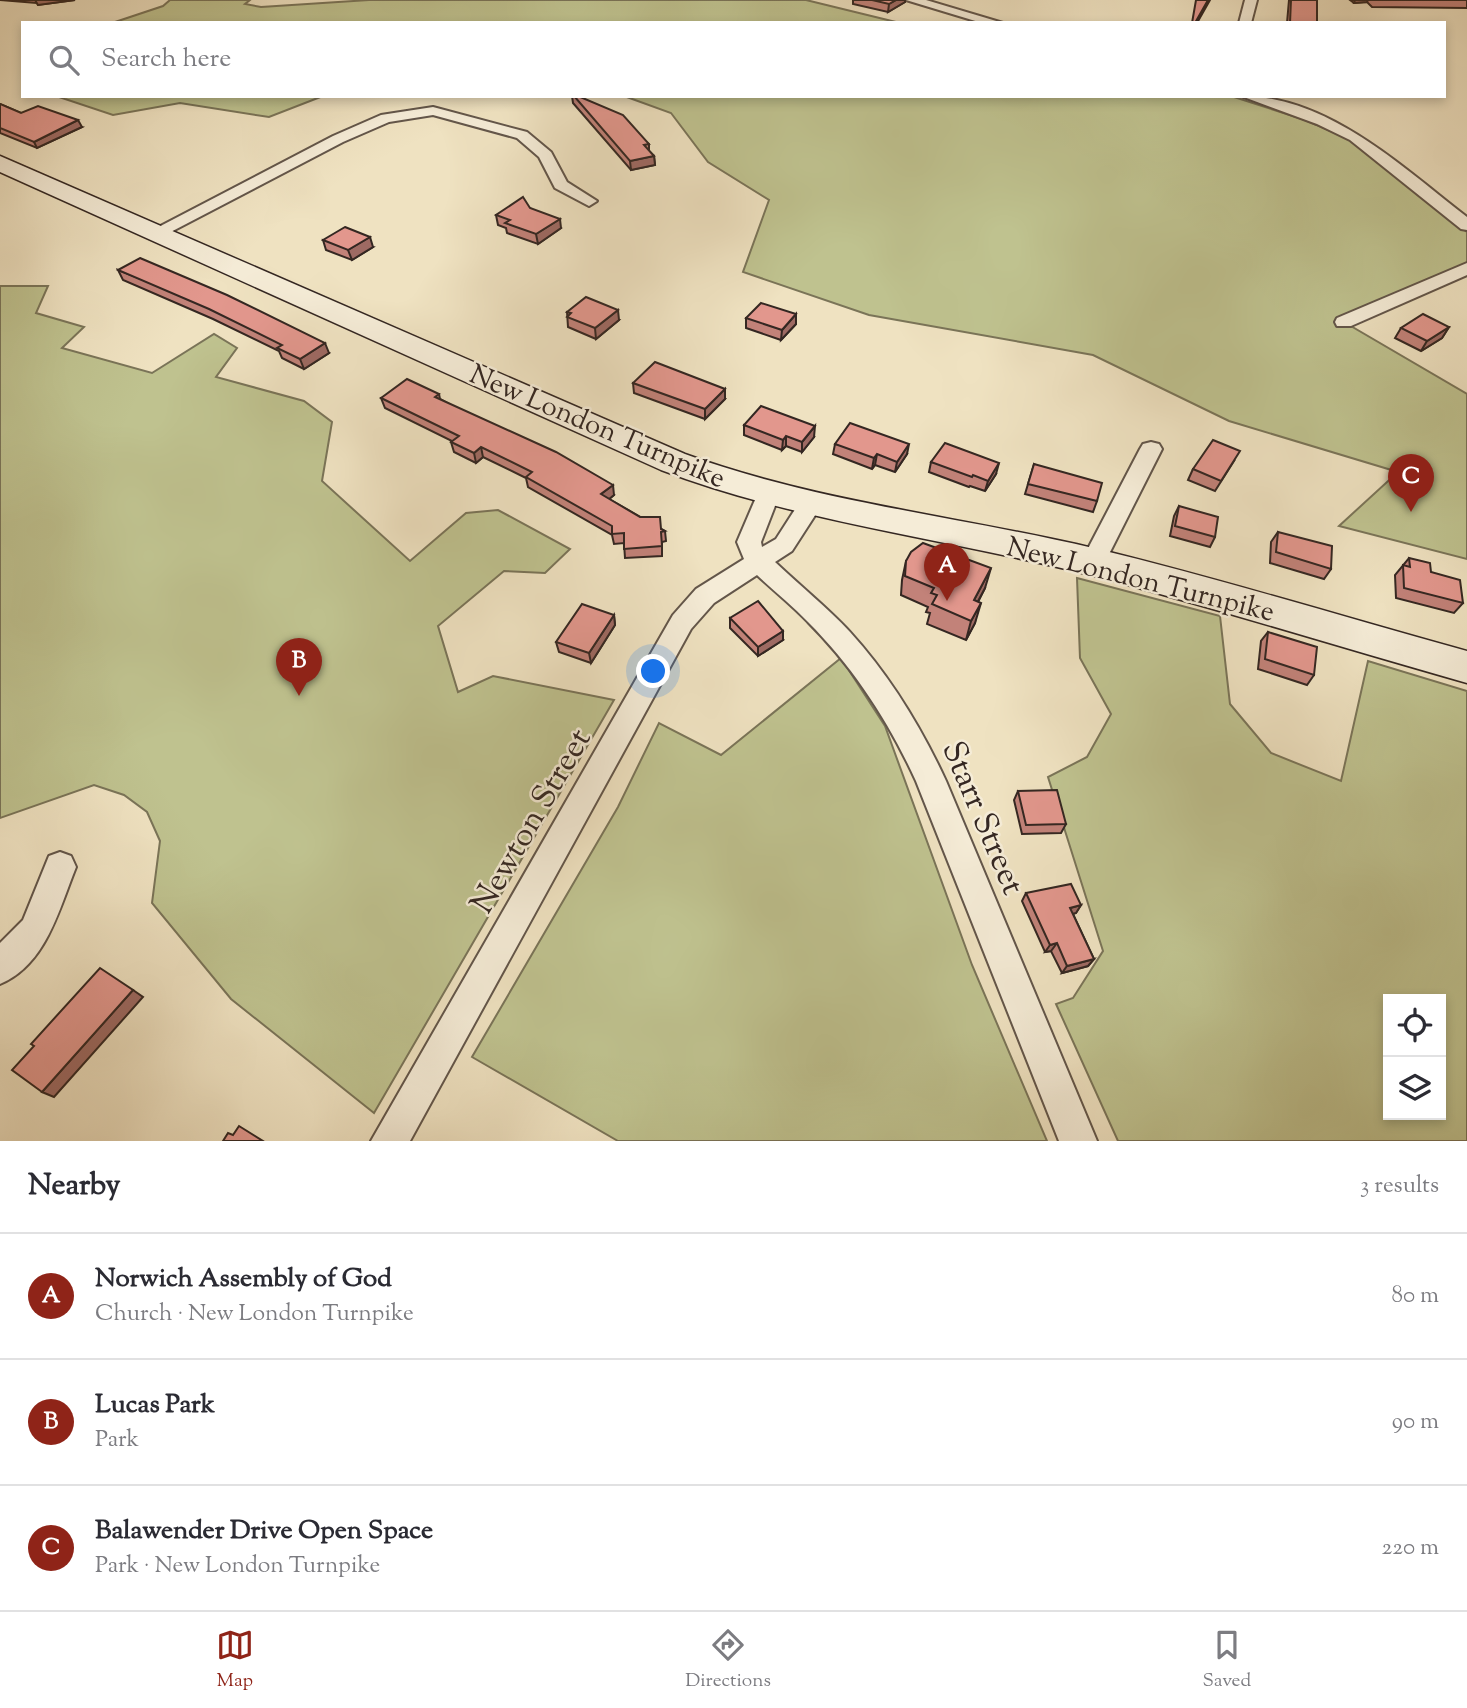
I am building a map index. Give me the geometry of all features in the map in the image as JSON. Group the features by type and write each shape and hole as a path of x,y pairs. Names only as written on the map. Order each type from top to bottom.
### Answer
{"main road":[{"name":"New London Turnpike","path":"0,163 673,462 727,482 811,503 1093,562 1467,667"}],"street":[{"path":"912,0 990,21"},
{"path":"1246,21 1251,0"},
{"path":"1254,98 1322,121 1355,136 1467,225"},
{"path":"157,232 338,139 386,118 433,111 522,135 546,155 561,185 589,201"},
{"path":"1344,322 1467,268"},
{"path":"1093,562 1151,449"},
{"path":"769,493 749,542 751,551 761,562 788,541 811,503"},
{"name":"Newton Street","path":"390,1141 682,622 705,596 761,562"},
{"name":"Starr Street","path":"761,562 814,611 857,657 881,689 909,736 946,816 1078,1141"},
{"path":"0,967 35,931 60,867"}],"green space":[{"path":"170,0 250,0 245,4 261,7 369,0 806,0 892,21 118,21 163,6"},
{"path":"62,98 318,98 269,117 180,103 113,115"},
{"path":"630,98 1237,98 1305,120 1354,141 1467,232 1467,274 1344,322 1467,394 1467,559 1339,526 1398,472 1229,421 1093,355 869,315 743,272 769,200 708,162 671,113"},
{"path":"0,286 48,286 36,313 84,327 62,348 152,373 214,334 237,348 216,377 304,401 332,422 322,481 410,561 466,513 498,510 570,549 545,573 504,571 438,626 458,692 493,676 614,700 374,1113 231,999 152,903 160,841 147,812 124,795 94,785 0,818"},
{"path":"1077,578 1220,616 1230,704 1271,753 1341,781 1368,661 1467,691 1467,1141 1118,1141 1056,1004 1073,998 1103,951 1048,777 1087,757 1111,714 1080,658"},
{"path":"841,658 885,726 972,965 1047,1141 618,1141 472,1057 618,807 659,723 721,755"}],"building":[{"path":"872,0 896,0 889,4"},
{"path":"1196,0 1208,0 1196,21 1192,21"},
{"path":"1291,0 1317,0 1317,21 1290,21"},
{"path":"576,98 583,98 623,115 649,144 644,145 654,156 630,161"},
{"path":"0,104 21,113 38,106 78,120 34,142 0,128"},
{"path":"523,197 530,208 560,219 536,234 505,223 510,220 496,215"},
{"path":"345,227 370,237 348,250 323,240"},
{"path":"140,258 227,295 325,343 300,359 277,348 282,345 209,309 118,270"},
{"path":"586,297 618,310 595,328 567,317 571,313 567,312"},
{"path":"761,303 796,314 782,330 746,318"},
{"path":"1423,314 1449,327 1427,341 1401,328"},
{"path":"655,362 725,389 705,409 633,383"},
{"path":"407,379 439,394 435,397 556,452 613,485 601,494 640,517 660,517 661,529 665,531 661,532 662,546 624,549 624,533 612,534 612,526 526,477 532,472 481,447 474,453 451,442 459,436 381,398"},
{"path":"761,406 815,426 802,442 786,436 783,440 744,425"},
{"path":"850,423 909,444 897,462 877,454 874,458 835,444"},
{"path":"1213,440 1240,451 1221,481 1193,469"},
{"path":"945,443 999,463 988,481 931,462"},
{"path":"1034,464 1102,483 1097,501 1028,484"},
{"path":"1179,506 1218,517 1215,537 1175,526"},
{"path":"1278,532 1332,546 1331,569 1276,552"},
{"path":"923,543 991,568 974,600 981,603 971,621 932,604 937,595 931,593 934,588 905,576 906,561 911,552"},
{"path":"1409,558 1430,563 1431,572 1460,580 1463,603 1404,588 1403,565 1410,567"},
{"path":"758,601 783,631 758,647 730,618"},
{"path":"582,604 614,615 589,653 556,642"},
{"path":"1268,632 1317,647 1314,675 1265,659"},
{"path":"1057,790 1066,824 1026,825 1018,791"},
{"path":"1071,884 1081,905 1070,908 1094,959 1067,966 1057,943 1050,945 1026,893"},
{"path":"100,968 133,990 42,1092 12,1070 34,1046 31,1044"},
{"path":"239,1126 263,1141 223,1141 228,1133 233,1135"}],"place":[{"name":"Balawender Drive Open Space","path":"1411,512"},
{"name":"Norwich Assembly of God","path":"947,601"},
{"name":"Lucas Park","path":"299,696"}]}
